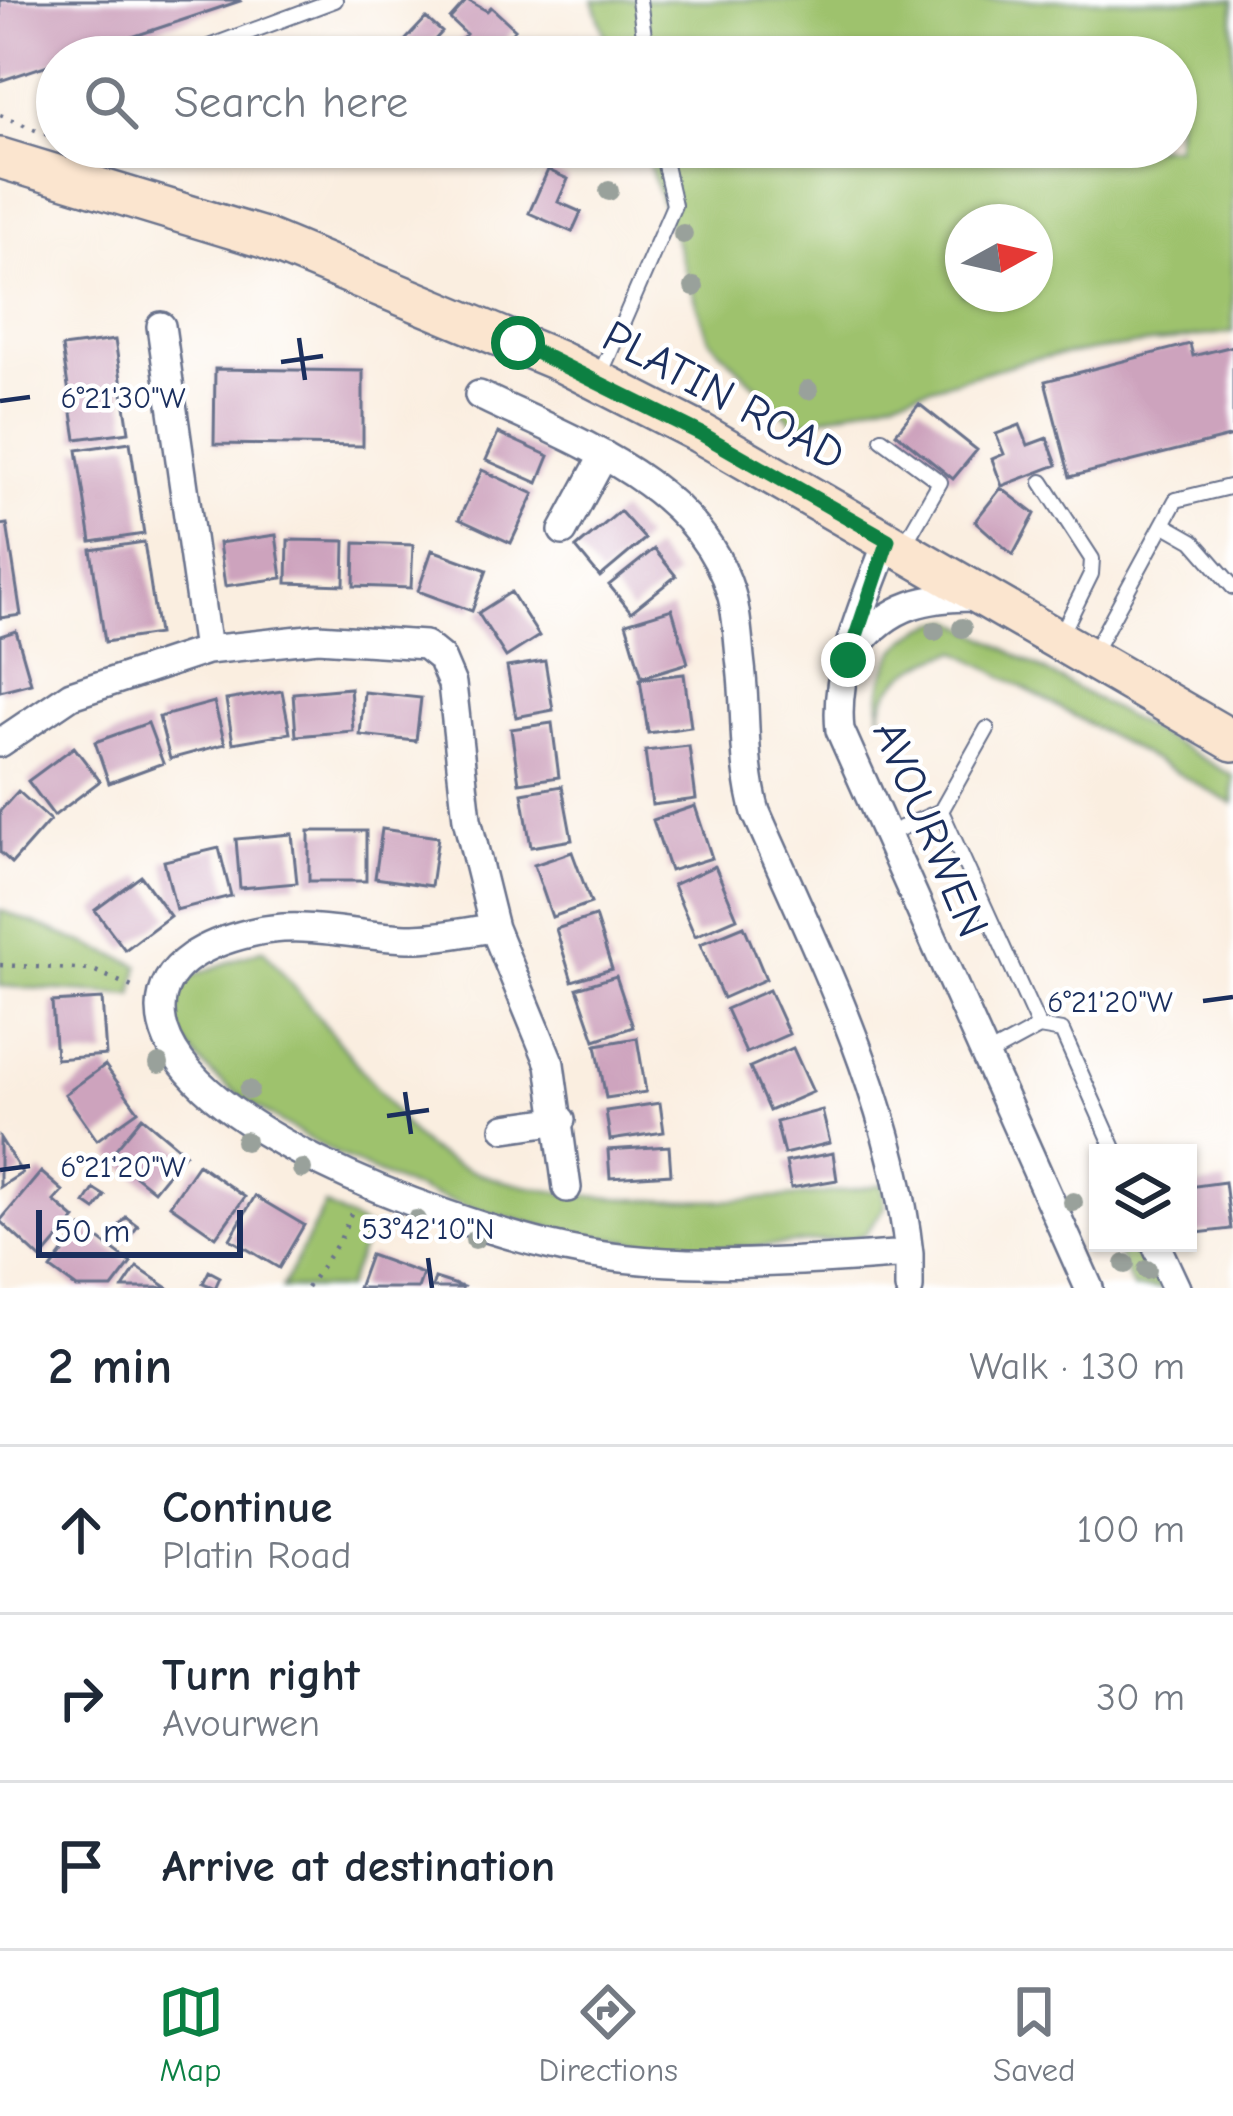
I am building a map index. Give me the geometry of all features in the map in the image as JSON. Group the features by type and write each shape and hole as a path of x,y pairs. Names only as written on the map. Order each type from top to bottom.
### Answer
{"main road":[{"name":"PLATIN ROAD","path":"0,158 36,157"},
{"name":"PLATIN ROAD","path":"83,168 264,238 598,380 988,597 1233,741"}],"street":[{"path":"161,326 207,650"},
{"path":"479,395 604,455 668,497 712,546 732,596 745,700 746,778 756,812 874,1087 903,1198 909,1288"},
{"path":"563,531 604,455"},
{"name":"AVOURWEN","path":"895,545 848,660 838,710 840,730 1089,1288"},
{"path":"848,660 879,622 910,603 988,597"},
{"path":"0,743 71,694 207,650 318,638 425,645 441,658 452,684 467,819 494,928 550,1064 567,1188"},
{"path":"494,928 412,938 316,926 252,932 182,963 167,980 161,1000 164,1038 197,1081 292,1147 363,1184 493,1231 601,1255 753,1265 909,1254"},
{"path":"505,1128 561,1120"},
{"path":"1159,1252 1176,1288"}],"lane":[{"path":"238,36 334,0"},
{"path":"639,0 644,36"},
{"path":"598,380 674,205 666,168"},
{"path":"881,439 940,482 895,545"},
{"path":"1042,482 1092,559 1074,651"},
{"path":"1074,651 1176,500 1233,486"},
{"path":"1163,524 1193,541 1233,587"},
{"path":"885,835 941,811 987,729"},
{"path":"941,811 1039,1027"},
{"path":"984,1057 1039,1027 1062,1031 1112,1144"}],"path":[{"path":"0,115 36,143"},
{"path":"0,965 93,970 161,1000"},
{"path":"307,1288 340,1240 363,1184"}],"green space":[{"path":"593,0 1233,0 1233,332 1032,359 796,425 709,339 650,168 1197,168 1197,36 605,36"},
{"path":"954,620 1233,776 1233,804 957,651 897,681 880,717 883,681 895,652 919,631"},
{"path":"0,910 139,965 133,995 0,986"},
{"path":"263,949 413,1135 468,1169 521,1185 648,1200 779,1198 883,1184 885,1207 865,1234 850,1239 685,1247 524,1222 371,1171 232,1090 195,1056 176,1027 181,980"},
{"path":"325,1205 369,1229 346,1288 282,1288"},
{"path":"1117,1252 1147,1252 1164,1288 1133,1288"}],"building":[{"path":"0,0 240,1 135,36 36,36 36,69 0,81"},
{"path":"467,0 487,11 491,7 515,29 508,36 464,36 450,19"},
{"path":"426,18 442,32 438,36 409,36"},
{"path":"548,170 568,179 558,202 581,212 572,232 529,213"},
{"path":"115,340 129,432 76,439 62,347"},
{"path":"1190,344 1193,356 1233,346 1233,436 1070,477 1045,381"},
{"path":"215,369 363,371 363,446 214,444"},
{"path":"919,404 977,450 953,479 896,433"},
{"path":"1020,425 1028,445 1047,438 1057,465 1002,486 992,459 1004,454 996,434"},
{"path":"498,433 549,456 538,483 486,460"},
{"path":"130,442 144,534 91,542 77,450"},
{"path":"482,470 534,494 511,543 459,519"},
{"path":"1001,488 1035,514 1013,555 975,521"},
{"path":"620,511 645,539 600,577 576,548"},
{"path":"7,524 21,615 0,618 0,525"},
{"path":"276,535 282,578 225,586 219,543"},
{"path":"288,540 345,541 344,585 287,583"},
{"path":"144,542 158,634 105,642 91,550"},
{"path":"355,543 413,545 411,588 354,586"},
{"path":"654,549 676,576 631,612 609,585"},
{"path":"432,550 487,570 472,611 418,591"},
{"path":"511,592 539,636 506,657 478,613"},
{"path":"672,609 688,663 642,677 626,623"},
{"path":"16,631 31,683 0,691 0,636"},
{"path":"545,661 553,710 516,717 507,667"},
{"path":"684,674 691,727 648,733 640,679"},
{"path":"350,688 353,731 296,736 293,693"},
{"path":"282,691 290,733 233,743 226,700"},
{"path":"364,692 421,698 416,741 360,735"},
{"path":"214,702 225,744 170,759 159,717"},
{"path":"148,723 163,763 109,783 95,742"},
{"path":"552,723 559,777 519,783 511,729"},
{"path":"689,746 696,799 652,805 645,751"},
{"path":"74,747 100,781 54,816 28,781"},
{"path":"562,786 572,840 531,847 522,793"},
{"path":"18,791 50,820 12,863 0,852 0,811"},
{"path":"695,806 712,858 670,871 653,820"},
{"path":"382,829 438,837 431,886 375,878"},
{"path":"309,831 366,831 366,881 309,881"},
{"path":"292,834 297,883 240,888 236,839"},
{"path":"219,848 231,896 176,910 164,861"},
{"path":"572,852 591,903 552,917 534,865"},
{"path":"715,866 737,918 695,936 673,885"},
{"path":"141,876 170,916 125,950 95,910"},
{"path":"595,916 612,969 572,981 556,929"},
{"path":"744,926 766,979 723,998 700,944"},
{"path":"616,976 633,1027 595,1040 577,988"},
{"path":"769,990 789,1034 746,1053 726,1009"},
{"path":"102,999 106,1055 56,1059 52,1002"},
{"path":"637,1038 646,1092 606,1098 596,1045"},
{"path":"793,1048 813,1092 769,1111 750,1067"},
{"path":"105,1065 138,1111 97,1140 65,1094"},
{"path":"660,1103 664,1132 610,1140 606,1111"},
{"path":"822,1110 830,1143 784,1154 776,1122"},
{"path":"142,1117 185,1153 154,1191 110,1156"},
{"path":"0,1138 22,1173 0,1187"},
{"path":"669,1146 671,1174 610,1178 608,1150"},
{"path":"833,1153 837,1180 791,1188 786,1162"},
{"path":"198,1164 245,1197 216,1237 170,1205"},
{"path":"41,1172 63,1191 54,1201 75,1219 41,1259 0,1221"},
{"path":"1225,1182 1231,1229 1197,1233 1197,1186"},
{"path":"94,1189 105,1196 95,1210 85,1203"},
{"path":"255,1196 304,1225 279,1268 230,1239"},
{"path":"126,1217 138,1226 126,1242 114,1233"},
{"path":"82,1227 131,1263 112,1288 77,1288 51,1269"},
{"path":"370,1255 423,1274 418,1288 358,1288"},
{"path":"137,1267 162,1284 168,1288 123,1288"},
{"path":"209,1271 220,1277 215,1288 203,1283"},
{"path":"435,1278 463,1287 432,1288"}],"route":[{"path":"518,343 700,433 888,540 848,660"}]}
